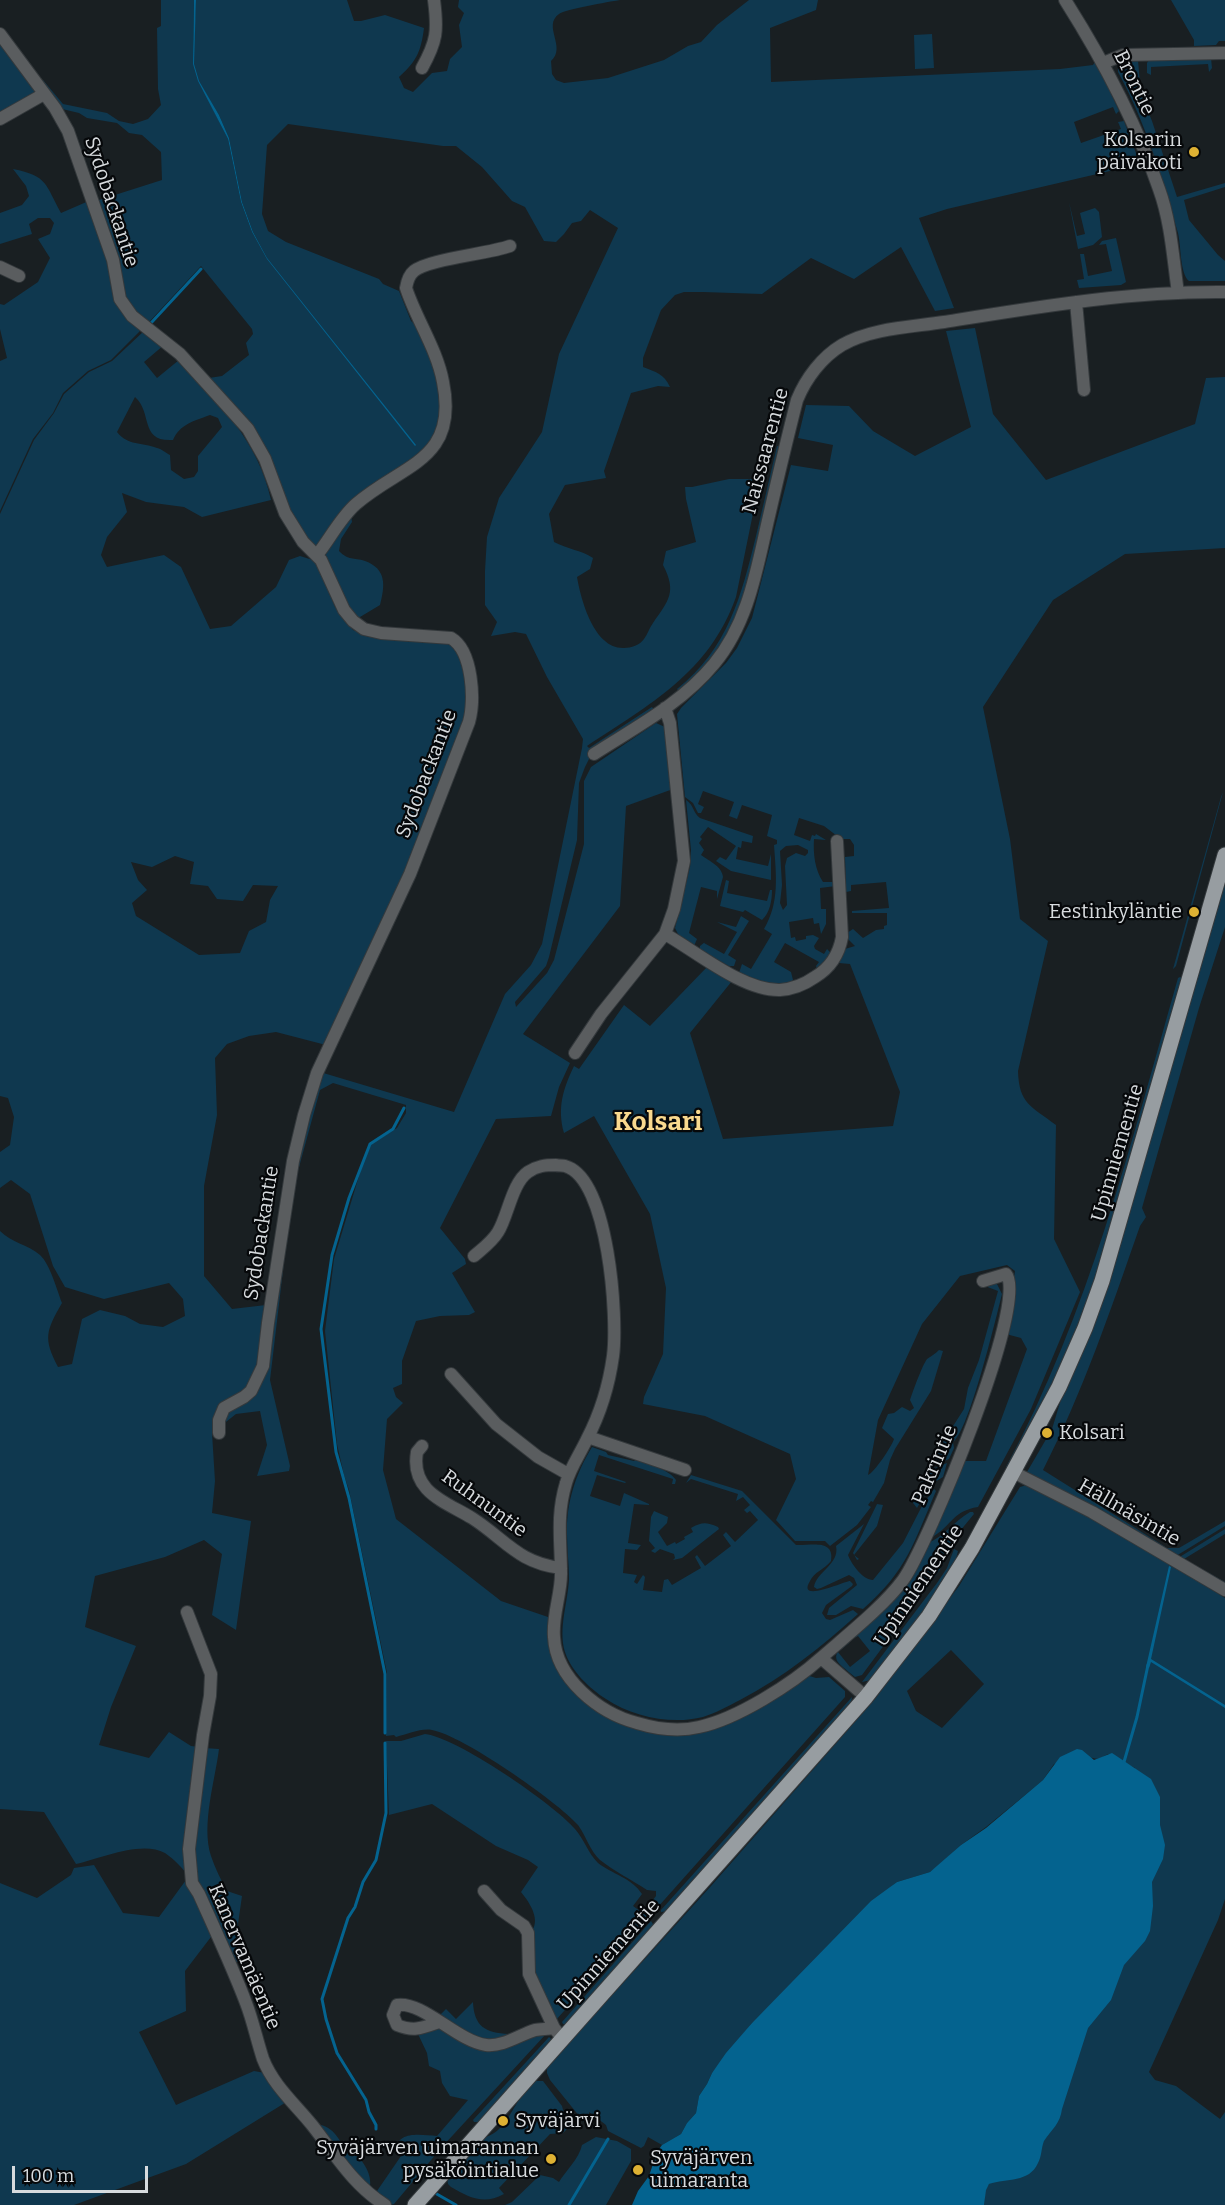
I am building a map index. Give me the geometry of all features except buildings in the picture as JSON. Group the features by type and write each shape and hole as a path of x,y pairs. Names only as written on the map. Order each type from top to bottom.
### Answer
{"main road":[{"name":"Upinniementie","path":"415,2205 559,2033 866,1697 921,1628 950,1586 1072,1360 1102,1281 1225,855"}],"street":[{"path":"422,68 435,43 438,25 434,0"},
{"name":"Brontie","path":"1065,0 1103,63 1132,123 1160,190 1171,234 1178,293"},
{"name":"Sydobackantie","path":"0,34 68,131 113,260 120,299 132,316 180,354 248,429 265,459 285,513 303,542 317,555 344,610 353,621 364,628 381,633 451,638 456,641 465,655 473,708 410,874 317,1073 293,1161 263,1366 250,1391 224,1408 219,1420 219,1433"},
{"path":"1103,63 1124,55 1225,53"},
{"path":"0,119 44,94"},
{"path":"317,555 355,505 413,467 436,445 442,432 446,405 443,381 406,288 409,277 413,272 435,263 510,246"},
{"path":"0,267 19,276"},
{"name":"Naissaarentie","path":"594,754 687,693 726,649 743,617 756,572 797,400 806,381 820,363 843,345 870,334 1119,296 1225,292"},
{"path":"1077,302 1084,390"},
{"path":"575,1053 601,1014 665,934 674,909 684,861 670,723 665,708"},
{"path":"665,934 746,982 781,990 809,981 820,974 840,950 842,937 837,841"},
{"path":"474,1257 497,1233 524,1175 537,1167 547,1165 566,1166 579,1175 596,1207 607,1244 614,1296 615,1327 613,1357 599,1411 568,1474 558,1520 561,1568 554,1628 557,1655 573,1681 590,1698 608,1711 628,1721 649,1727 674,1730 709,1725 755,1703 787,1684 821,1658 866,1697"},
{"name":"Pakrintie","path":"821,1658 888,1597 903,1580 917,1557 978,1412 1009,1305 1011,1283 1006,1274 983,1281"},
{"path":"452,1374 496,1424 538,1457 568,1474"},
{"path":"588,1437 686,1470"},
{"name":"Ruhnuntie","path":"422,1446 416,1457 417,1472 434,1497 472,1518 518,1554 537,1563 561,1568"},
{"name":"Hällnäsintie","path":"1013,1472 1092,1512 1225,1590"},
{"name":"Kanervamäentie","path":"187,1612 211,1674 189,1849 192,1883 245,1999 264,2060 277,2083 352,2177 366,2192 385,2205"},
{"path":"484,1891 501,1910 524,1926 528,1933 529,1974 559,2033"},
{"path":"439,2022 462,2036 486,2045 510,2041 536,2030 559,2033"}],"shaded area":[{"path":"161,0 194,0 193,59 196,0 347,0 354,21 385,15 424,28 417,55 399,77 404,88 413,92 432,73 447,71 450,59 462,47 459,25 464,13 458,7 459,0 620,0 570,10 559,14 554,19 553,30 557,49 551,61 552,74 556,80 564,83 608,78 664,60 688,46 701,42 717,25 749,0 818,0 816,10 770,28 771,82 1060,69 1093,65 1096,60 1119,111 1116,114 1113,107 1074,122 1081,143 1121,129 1118,122 1124,121 1140,164 947,209 919,218 954,308 935,311 901,247 854,279 811,258 762,294 684,292 675,295 661,310 643,358 643,367 662,376 670,387 658,386 631,393 604,471 606,478 565,485 549,514 554,542 593,558 590,569 577,577 586,610 597,632 605,641 624,648 638,644 644,639 667,602 670,582 663,565 666,551 696,542 685,487 729,479 760,479 736,597 724,624 710,646 675,684 633,716 587,746 589,748 652,707 655,711 593,751 585,767 579,783 577,840 549,957 546,966 515,1002 516,1007 547,973 554,960 584,844 584,781 591,767 656,723 665,727 673,789 626,806 620,906 523,1034 570,1063 559,1087 551,1116 496,1119 440,1228 465,1259 466,1264 452,1273 475,1312 469,1315 440,1316 416,1321 402,1361 402,1384 393,1388 396,1397 403,1403 387,1419 383,1470 396,1519 501,1601 548,1617 551,1653 605,1715 634,1728 661,1733 686,1733 806,1675 816,1678 829,1677 845,1691 845,1697 657,1908 652,1901 656,1896 656,1891 647,1890 600,1860 578,1825 531,1786 486,1756 432,1730 396,1737 386,1736 387,1673 349,1490 337,1444 325,1331 334,1259 362,1166 371,1144 397,1128 406,1113 406,1105 333,1083 320,1090 298,1171 270,1380 290,1466 289,1471 257,1476 267,1445 260,1411 236,1414 212,1433 215,1481 212,1513 251,1521 236,1630 212,1615 222,1554 204,1540 165,1557 95,1576 85,1627 136,1646 111,1707 99,1745 149,1758 169,1732 191,1746 199,1747 189,1876 168,1855 156,1849 121,1851 76,1864 44,1812 0,1809 0,1231 40,1255 50,1271 62,1303 48,1335 50,1349 58,1367 72,1364 82,1319 100,1310 125,1316 140,1324 163,1327 185,1316 183,1299 169,1283 104,1299 65,1287 53,1266 30,1194 11,1180 0,1188 0,1152 10,1145 14,1117 8,1098 0,1096 0,514 34,440 54,413 64,394 89,372 112,361 144,331 164,345 144,362 157,378 179,360 194,376 247,441 257,459 271,500 202,517 184,507 146,502 122,493 127,512 107,537 101,555 107,567 164,555 181,567 210,629 231,626 276,587 289,560 300,556 316,561 335,607 353,630 366,635 447,640 457,648 462,658 467,685 465,723 403,879 326,1045 276,1032 249,1036 227,1044 215,1058 217,1115 204,1186 204,1276 232,1309 266,1305 291,1182 320,1072 454,1112 505,994 531,965 542,944 583,739 547,677 526,634 515,632 491,636 497,622 485,605 487,537 499,498 542,432 559,354 618,228 590,210 581,221 572,223 556,242 544,241 525,207 512,201 482,167 456,146 288,124 267,145 262,214 268,231 286,242 379,279 383,284 399,291 411,321 418,327 436,372 441,417 433,443 318,546 314,547 297,530 268,462 209,378 222,376 249,355 246,343 253,334 252,329 201,266 148,323 127,304 96,201 162,180 161,152 142,135 129,133 117,123 87,118 79,113 58,108 39,83 43,80 63,104 107,113 119,121 133,124 148,119 161,105 158,89 157,28 161,26","holes":["202,87 219,115 229,138 242,202 253,232 267,258 252,232 241,202 228,139","135,397 144,411 151,431 162,439 173,440 179,430 193,421 210,415 218,418 222,427 198,456 198,471 194,477 184,479 171,470 170,455 151,446 126,440 117,432","175,856 194,862 190,884 208,886 217,899 243,901 253,885 278,886 270,900 266,922 249,931 240,953 199,955 136,916 132,903 147,890 138,880 131,862 152,867"]},
{"path":"1171,0 1225,0 1225,41 1219,41 1216,45 1194,46 1194,40"},
{"path":"932,34 934,68 915,69 914,35"},
{"path":"0,40 34,86 35,93 0,114"},
{"path":"1211,58 1212,68 1209,72 1208,64 1151,67 1151,75 1147,73 1149,60"},
{"path":"1138,60 1141,95 1177,197 1225,183 1225,187 1184,200 1189,220 1225,261 1225,281 1189,281 1184,272 1178,233 1159,171 1137,111 1118,72 1122,63"},
{"path":"13,169 39,178 48,188 61,213 91,200 114,274 142,329 111,360 88,371 63,393 53,413 33,439 0,511 0,361 7,358 0,329 0,304 4,305 38,282 50,258 38,239 50,234 54,223 50,218 38,218 29,224 32,234 0,244 0,213 22,205 29,196 26,186"},
{"path":"1069,202 1077,236 1085,234 1080,213 1095,208 1099,212 1102,237 1093,245 1078,249"},
{"path":"1116,238 1126,282 1121,285 1079,288 1077,280 1084,279 1080,254 1084,254 1088,276 1112,271 1106,244 1099,245 1102,241"},
{"path":"975,328 993,414 1046,480 1195,424 1206,378 1225,377 1225,548 1125,554 1053,600 983,707 1010,839 1020,919 1048,941 1018,1071 1019,1082 1028,1103 1056,1125 1054,1239 1080,1292 1031,1409 978,1507 958,1515 934,1536 930,1535 961,1461 986,1461 1027,1349 1021,1338 1006,1334 1015,1271 1007,1265 960,1276 922,1324 878,1420 868,1475 882,1459 894,1439 882,1428 888,1414 902,1407 910,1411 914,1408 910,1400 920,1373 927,1359 939,1350 943,1351 931,1391 895,1449 884,1483 873,1502 871,1501 868,1505 871,1507 857,1525 830,1546 825,1541 795,1541 776,1520 796,1479 790,1454 705,1416 643,1404 663,1354 666,1288 650,1214 594,1116 564,1133 561,1107 564,1091 574,1066 579,1069 624,1005 650,1026 707,967 732,981 690,1033 723,1139 893,1126 900,1092 850,964 839,963 845,949 855,946 848,939 847,933 853,929 863,938 876,930 884,929 887,925 887,913 852,913 852,911 889,908 886,882 851,885 851,891 846,892 845,857 854,856 854,845 850,839 841,839 824,826 799,818 794,835 810,841 812,835 816,834 826,840 814,839 815,862 823,882 836,882 836,886 820,888 821,909 826,909 826,924 821,934 819,923 814,924 813,918 789,922 791,938 795,937 796,941 813,935 819,938 814,946 815,949 824,954 827,949 832,954 817,969 819,962 785,943 774,962 791,972 793,980 781,986 759,982 739,973 742,964 751,969 772,934 764,929 773,909 776,888 774,845 777,844 777,840 767,836 772,815 742,805 737,819 729,816 734,802 703,791 698,804 704,807 701,813 698,813 693,803 685,797 677,714 726,663 737,648 752,618 791,465 828,471 833,445 798,438 806,405 849,406 873,431 915,456 971,427 946,331","holes":["798,845 808,850 805,856 796,853 787,858 785,866 787,905 783,910 780,903 782,885 780,851 786,846"]},
{"path":"777,446 782,447 749,584 734,625 704,670 680,693 677,689 709,656 720,639 738,600"},
{"path":"351,514 352,522 341,539 339,551 348,558 372,564 381,573 383,579 380,605 355,620 324,560 325,549"},
{"path":"1223,792 1176,966 1173,969 1221,797"},
{"path":"686,800 700,818 753,836 752,843 742,841 741,848 738,847 736,859 768,866 771,854 771,880 731,871 716,861 720,857 726,860 736,846 708,827 700,837 702,839 699,843 704,850 701,855 718,867 723,877 717,899 717,891 701,887 689,933 697,939 694,946 680,938 675,928 690,867 691,850"},
{"path":"726,880 729,881 727,893 767,901 770,890 772,890 770,906 762,920 745,910 743,912 720,906"},
{"path":"1225,883 1225,927 1199,1008 1142,1208 1146,1217 1140,1226 1084,1380 1043,1470 1167,1548 1179,1548 1225,1521 1225,1526 1176,1556 1178,1558 1225,1529 1225,1534 1184,1559 1225,1582 1225,1588 1028,1476 1027,1472 1052,1429 1062,1396 1107,1287"},
{"path":"741,916 749,921 728,955 736,960 734,966 729,966 700,950 700,946 705,942 724,954 737,932 717,922 736,927"},
{"path":"1180,977 1182,978 1123,1190 1090,1294 1049,1396 1007,1472 1006,1467 1035,1409 1084,1289 1105,1228"},
{"path":"996,1282 1002,1294 967,1418 953,1442 954,1448 949,1459 935,1465 930,1462 964,1409 968,1388 979,1360 998,1291 985,1286"},
{"path":"592,1447 608,1455 636,1460 658,1468 669,1473 676,1480 675,1484 672,1484 673,1479 599,1455 594,1471 626,1482 597,1475 590,1496 620,1506 624,1493 649,1504 634,1504 628,1543 641,1545 637,1550 625,1549 623,1573 637,1575 634,1582 637,1584 643,1575 645,1577 643,1590 662,1592 664,1580 668,1579 672,1585 701,1568 695,1557 697,1555 705,1566 731,1546 723,1535 726,1532 735,1542 758,1520 750,1511 747,1513 744,1510 750,1505 743,1497 736,1501 738,1494 691,1479 686,1483 691,1475 742,1491 796,1545 820,1545 829,1549 831,1561 814,1575 807,1588 810,1591 823,1590 850,1581 852,1586 826,1605 822,1613 826,1619 830,1620 853,1610 858,1614 816,1650 772,1682 703,1717 679,1720 653,1718 628,1711 606,1699 576,1673 563,1643 569,1579 568,1511 581,1467"},
{"path":"947,1463 943,1477 930,1485 917,1508 913,1503 929,1464 935,1468"},
{"path":"1027,1485 1105,1524 1225,1598 1225,1899 1218,1920 1149,2072 1155,2080 1176,2086 1220,2119 1225,2112 1225,2205 984,2205 985,2190 989,2184 1042,2144 1061,2109 1135,1768 1108,1754 1097,1759 1084,1758 1054,1764 1043,1780 930,1872 893,1885 752,2023 712,2073 699,2096 696,2113 681,2134 662,2145 648,2137 641,2148 608,2131 606,2125 589,2112 589,2118 584,2122 550,2080 547,2067 711,1886 875,1699 959,1586 1020,1487","holes":["951,1650 984,1684 942,1728 916,1711 907,1691"]},
{"path":"934,1489 936,1491 915,1541 890,1582 863,1609 851,1606 836,1615 827,1615 829,1608 857,1585 854,1578 849,1575 821,1588 814,1587 819,1577 835,1558 836,1546 864,1524 848,1555 858,1571 873,1580 903,1543 922,1506"},
{"path":"877,1504 883,1505 877,1526 854,1555"},
{"path":"654,1511 668,1517 667,1523 658,1532 667,1546 685,1539 684,1537 693,1532 691,1528 704,1523 719,1529 682,1558 673,1560 674,1554 660,1549 655,1553 651,1551 655,1548 649,1541 651,1517"},
{"path":"973,1512 974,1514 960,1531 939,1571 862,1675 855,1677 839,1663 836,1656 838,1652 850,1667 870,1651 858,1636 854,1638 854,1636 928,1543"},
{"path":"954,1549 958,1551 953,1570 871,1680 862,1682 937,1583 947,1568"},
{"path":"847,1639 849,1643 838,1652 841,1646"},
{"path":"852,1697 851,1704 668,1911 661,1912 661,1910"},
{"path":"425,1734 439,1738 481,1759 547,1804 575,1829 598,1863 627,1880 642,1894 633,1906 647,1916 645,1920 556,2020 532,1981 530,1933 535,1918 521,1892 538,1867 496,1846 432,1804 389,1815 386,1741 401,1741"},
{"path":"204,1748 219,1749 208,1817 208,1844 211,1856 227,1891 242,1896 238,1924 240,1961 231,1963 193,1869"},
{"path":"94,1865 123,1913 159,1917 186,1880 214,1933 185,1971 186,2011 139,2032 176,2105 254,2071 265,2073 288,2101 186,2164 74,2205 0,2205 0,1883 37,1898 71,1875 74,1868"},
{"path":"651,1921 654,1926 566,2024 563,2024 562,2022"},
{"path":"473,2002 476,2017 482,2027 510,2036 488,2041 474,2038 440,2015 446,2009 456,2019"},
{"path":"438,2026 483,2047 546,2034 391,2205 382,2199 377,2191 401,2156 395,2152 400,2140 410,2135 437,2136 468,2100 450,2096 442,2083 440,2071 429,2066 427,2053 418,2034"},
{"path":"549,2037 550,2043 478,2122 474,2122 473,2120"},
{"path":"536,2081 543,2081 562,2106 568,2128 563,2133 550,2134 499,2188 504,2194 483,2200 451,2187 447,2178 468,2152 499,2129 524,2092"},
{"path":"321,2125 334,2133 349,2156 356,2153 369,2173 370,2188 366,2187 320,2128"},
{"path":"596,2137 617,2141 631,2149 631,2161 606,2205 505,2205 512,2202 540,2175 559,2182 575,2160 582,2145"}],"water":[{"path":"194,0 196,0 194,64 199,81 219,115 229,138 242,202 253,232 267,258 415,446 267,259 252,232 241,202 228,139 198,81 193,64"},
{"path":"1169,1566 1171,1567 1151,1659 1225,1705 1225,1708 1151,1662 1149,1668 1146,1667"},
{"path":"1077,1749 1082,1750 1094,1760 1112,1753 1151,1779 1160,1797 1160,1825 1165,1845 1163,1859 1152,1882 1153,1906 1150,1931 1145,1941 1124,1965 1111,2000 1088,2028 1059,2119 1044,2141 1034,2169 1017,2179 989,2184 984,2205 632,2205 638,2191 649,2176 657,2152 662,2145 681,2134 696,2113 699,2096 726,2053 752,2023 871,1901 897,1882 930,1872 1043,1780 1060,1757"}],"waterway":[{"path":"151,323 201,269"},
{"path":"385,1733 385,1674 349,1498 336,1452 321,1329 332,1255 349,1198 370,1144 393,1129 404,1108"},
{"path":"1124,1762 1137,1717 1148,1665"},
{"path":"376,2129 366,2100 337,2053 322,1999 348,1918 355,1907 363,1882 376,1860 386,1813 385,1743"},
{"path":"569,2205 608,2139"},
{"path":"435,2193 456,2205"}],"place":[{"name":"Kolsarin päiväkoti","path":"1194,152"},
{"name":"Eestinkyläntie","path":"1194,912"},
{"name":"Kolsari","path":"1047,1433"},
{"name":"Syväjärvi","path":"503,2121"},
{"name":"Syväjärven uimarannan pysäköintialue","path":"551,2159"},
{"name":"Syväjärven uimaranta","path":"638,2170"}],"district":[{"name":"Kolsari","path":"658,1123"}]}
